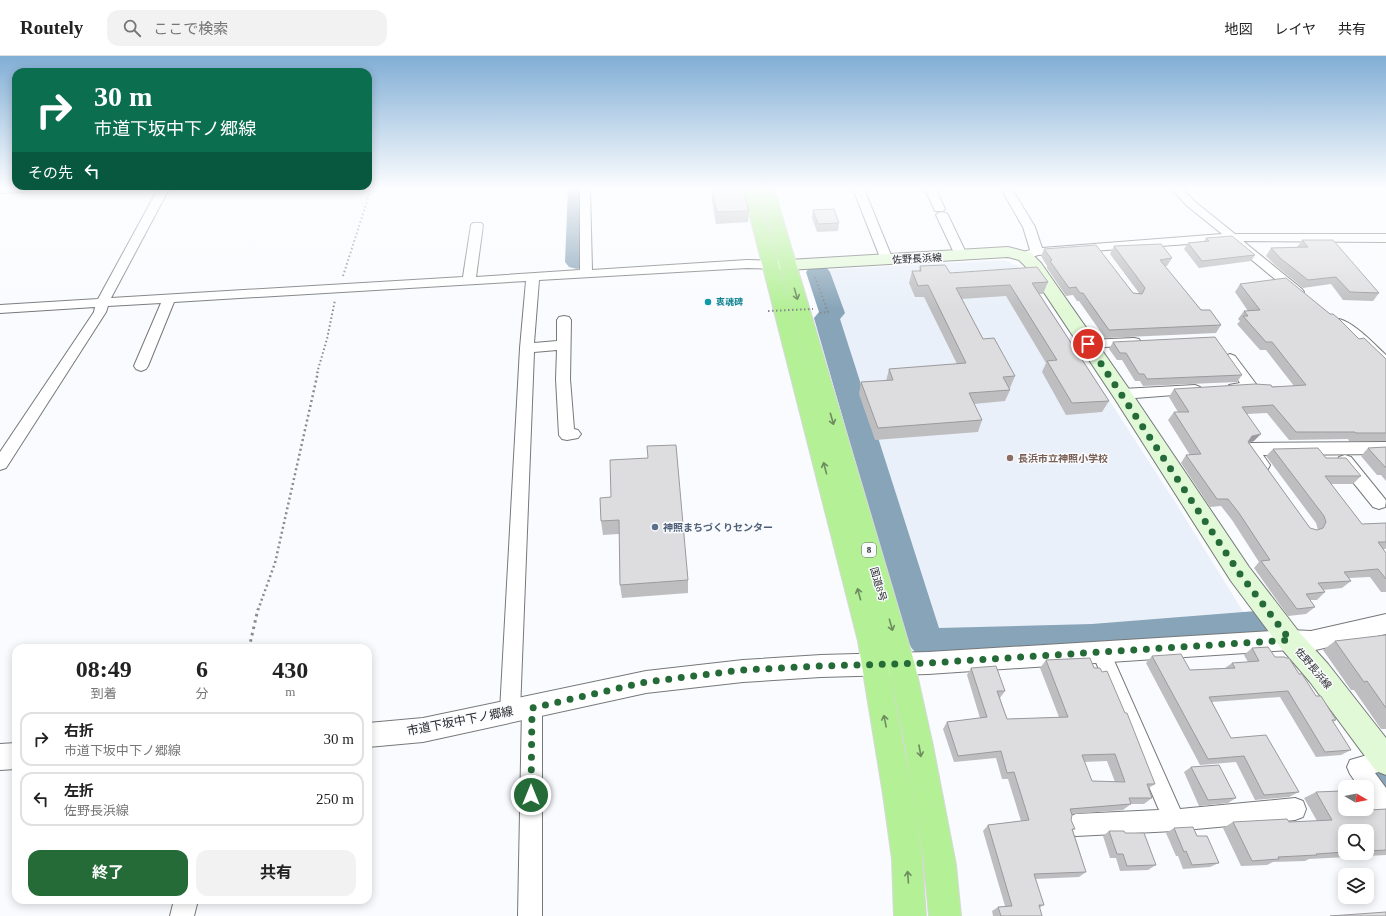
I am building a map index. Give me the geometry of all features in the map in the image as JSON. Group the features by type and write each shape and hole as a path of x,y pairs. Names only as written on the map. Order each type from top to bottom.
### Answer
{"highway":[{"name":"国道8号","path":"766,229 780,265 902,665 919,746 940,865 945,916"},
{"name":"国道8号","path":"773,229 780,265 871,641 898,794 907,859 910,916"}],"main road":[{"name":"佐野長浜線","path":"780,265 1008,252 1031,254 1035,267 1122,394 1240,574 1290,640 1377,738 1378,762"}],"street":[{"path":"0,464 100,312 103,302 142,229"},
{"path":"469,281 475,229"},
{"path":"585,229 586,274"},
{"path":"874,229 887,260"},
{"path":"949,229 961,255"},
{"path":"1029,229 1031,254 1232,237 1386,238"},
{"path":"1222,229 1306,298"},
{"path":"1097,248 1106,260"},
{"path":"0,309 747,264 780,265"},
{"path":"530,916 521,709 527,348 533,277"},
{"path":"141,366 169,299"},
{"path":"1330,316 1360,339 1386,363"},
{"path":"564,320 563,379 567,435 573,434"},
{"path":"1088,344 1144,342"},
{"path":"527,348 564,345"},
{"path":"1221,388 1251,387 1224,351"},
{"path":"1122,394 1206,389"},
{"path":"1269,474 1251,449 1386,448"},
{"path":"1336,449 1379,503"},
{"name":"市道下坂中下ノ郷線","path":"372,735 423,730 646,682 742,670 821,666 902,665 1290,640 1311,641 1386,624"},
{"path":"1101,652 1174,820"},
{"path":"0,757 12,756"},
{"path":"1378,762 1357,767 1386,806"},
{"path":"1076,826 1174,820 1295,809"},
{"path":"182,916 185,904"}],"path":[{"path":"250,644 259,604 276,563 314,385 327,339 338,289 358,229"},
{"path":"768,311 813,309"}],"shaded area":[{"name":"長浜市立神照小学校","path":"1005,260 1024,269 1177,505 1247,618 1138,630 936,643 928,634 859,412 851,411 825,324 832,323 831,317 836,312 821,270"}],"building":[{"path":"1232,236 1255,255 1202,261 1188,243 1209,241 1206,238"},
{"path":"1302,240 1333,240 1379,293 1350,292 1336,277 1308,280 1280,258 1271,248 1308,247"},
{"path":"1161,244 1172,258 1160,260 1201,310 1210,310 1221,325 1109,330 1083,293 1080,293 1076,287 1069,288 1050,261 1052,260 1044,249 1096,245 1133,293 1142,294 1145,288 1114,246"},
{"path":"945,265 950,273 1037,267 1048,282 1032,283 1109,401 1072,403 1047,361 1057,360 1010,285 956,288 983,339 994,338 1015,376 1003,377 1010,390 969,393 982,420 878,428 861,382 893,380 889,369 966,363 928,285 918,286 912,271 921,271 920,266"},
{"path":"1286,278 1330,314 1333,314 1339,319 1359,339 1364,338 1386,359 1386,433 1296,432 1273,405 1242,407 1261,434 1252,436 1248,442 1310,528 1317,530 1323,528 1326,522 1324,516 1273,449 1318,448 1326,458 1346,458 1361,476 1325,476 1362,524 1386,523 1386,542 1378,542 1386,553 1386,579 1378,569 1344,572 1351,581 1318,583 1325,592 1306,594 1315,607 1297,609 1261,561 1270,560 1239,513 1228,499 1217,499 1186,455 1201,454 1174,412 1189,412 1174,389 1255,384 1271,385 1272,387 1306,385 1272,342 1266,342 1243,316 1248,316 1244,311 1260,310 1240,284"},
{"path":"1215,337 1242,375 1147,379 1144,374 1139,374 1126,353 1120,353 1113,342"},
{"path":"676,445 688,580 620,585 619,520 601,521 600,498 611,497 610,460 648,458 647,446"},
{"path":"1386,447 1386,467 1385,467 1368,448"},
{"path":"1386,635 1386,708 1367,681 1364,682 1335,641"},
{"path":"1268,647 1275,657 1289,658 1299,674 1302,674 1316,696 1321,696 1336,720 1332,720 1351,750 1325,752 1288,691 1209,697 1231,738 1266,735 1299,792 1264,795 1244,756 1208,759 1152,656 1181,654 1190,670 1235,668 1232,663 1259,661 1252,648"},
{"path":"1090,658 1094,668 1100,668 1102,672 1107,671 1125,713 1127,713 1155,784 1147,784 1152,798 1129,798 1131,804 1070,809 1072,815 1071,820 1075,829 1072,829 1086,872 1034,874 1044,905 1039,905 1042,916 1001,916 998,907 1012,906 988,825 1029,820 1014,772 1007,773 1001,751 958,756 947,722 987,717 971,668 996,666 1005,691 997,691 1007,719 1068,717 1046,660","holes":["1115,754 1125,782 1092,781 1082,755"]},
{"path":"1219,765 1236,798 1208,800 1191,767"},
{"path":"1338,791 1338,816 1374,816 1374,810 1386,809 1386,850 1374,851 1374,824 1338,824 1338,852 1278,857 1279,859 1252,861 1233,822 1287,819 1289,822 1332,820 1316,792"},
{"path":"1193,827 1197,836 1207,836 1219,863 1192,865 1186,851 1184,852 1174,828"},
{"path":"1109,831 1144,833 1156,865 1127,866 1123,854 1117,854"},
{"path":"1386,912 1386,916 1330,916"}],"waterway":[{"path":"577,229 577,262"},
{"path":"818,272 832,313 827,318 924,638 934,646 1092,640 1256,627"},
{"path":"1378,774 1386,785"}],"place":[{"name":"衷魂碑","path":"708,302"},
{"name":"長浜市立神照小学校","path":"1010,458"},
{"name":"神照まちづくりセンター","path":"655,527"}],"route":[{"path":"531,795 532,708 646,682 742,670 821,666 902,665 1290,640 1240,574 1088,344"}]}
